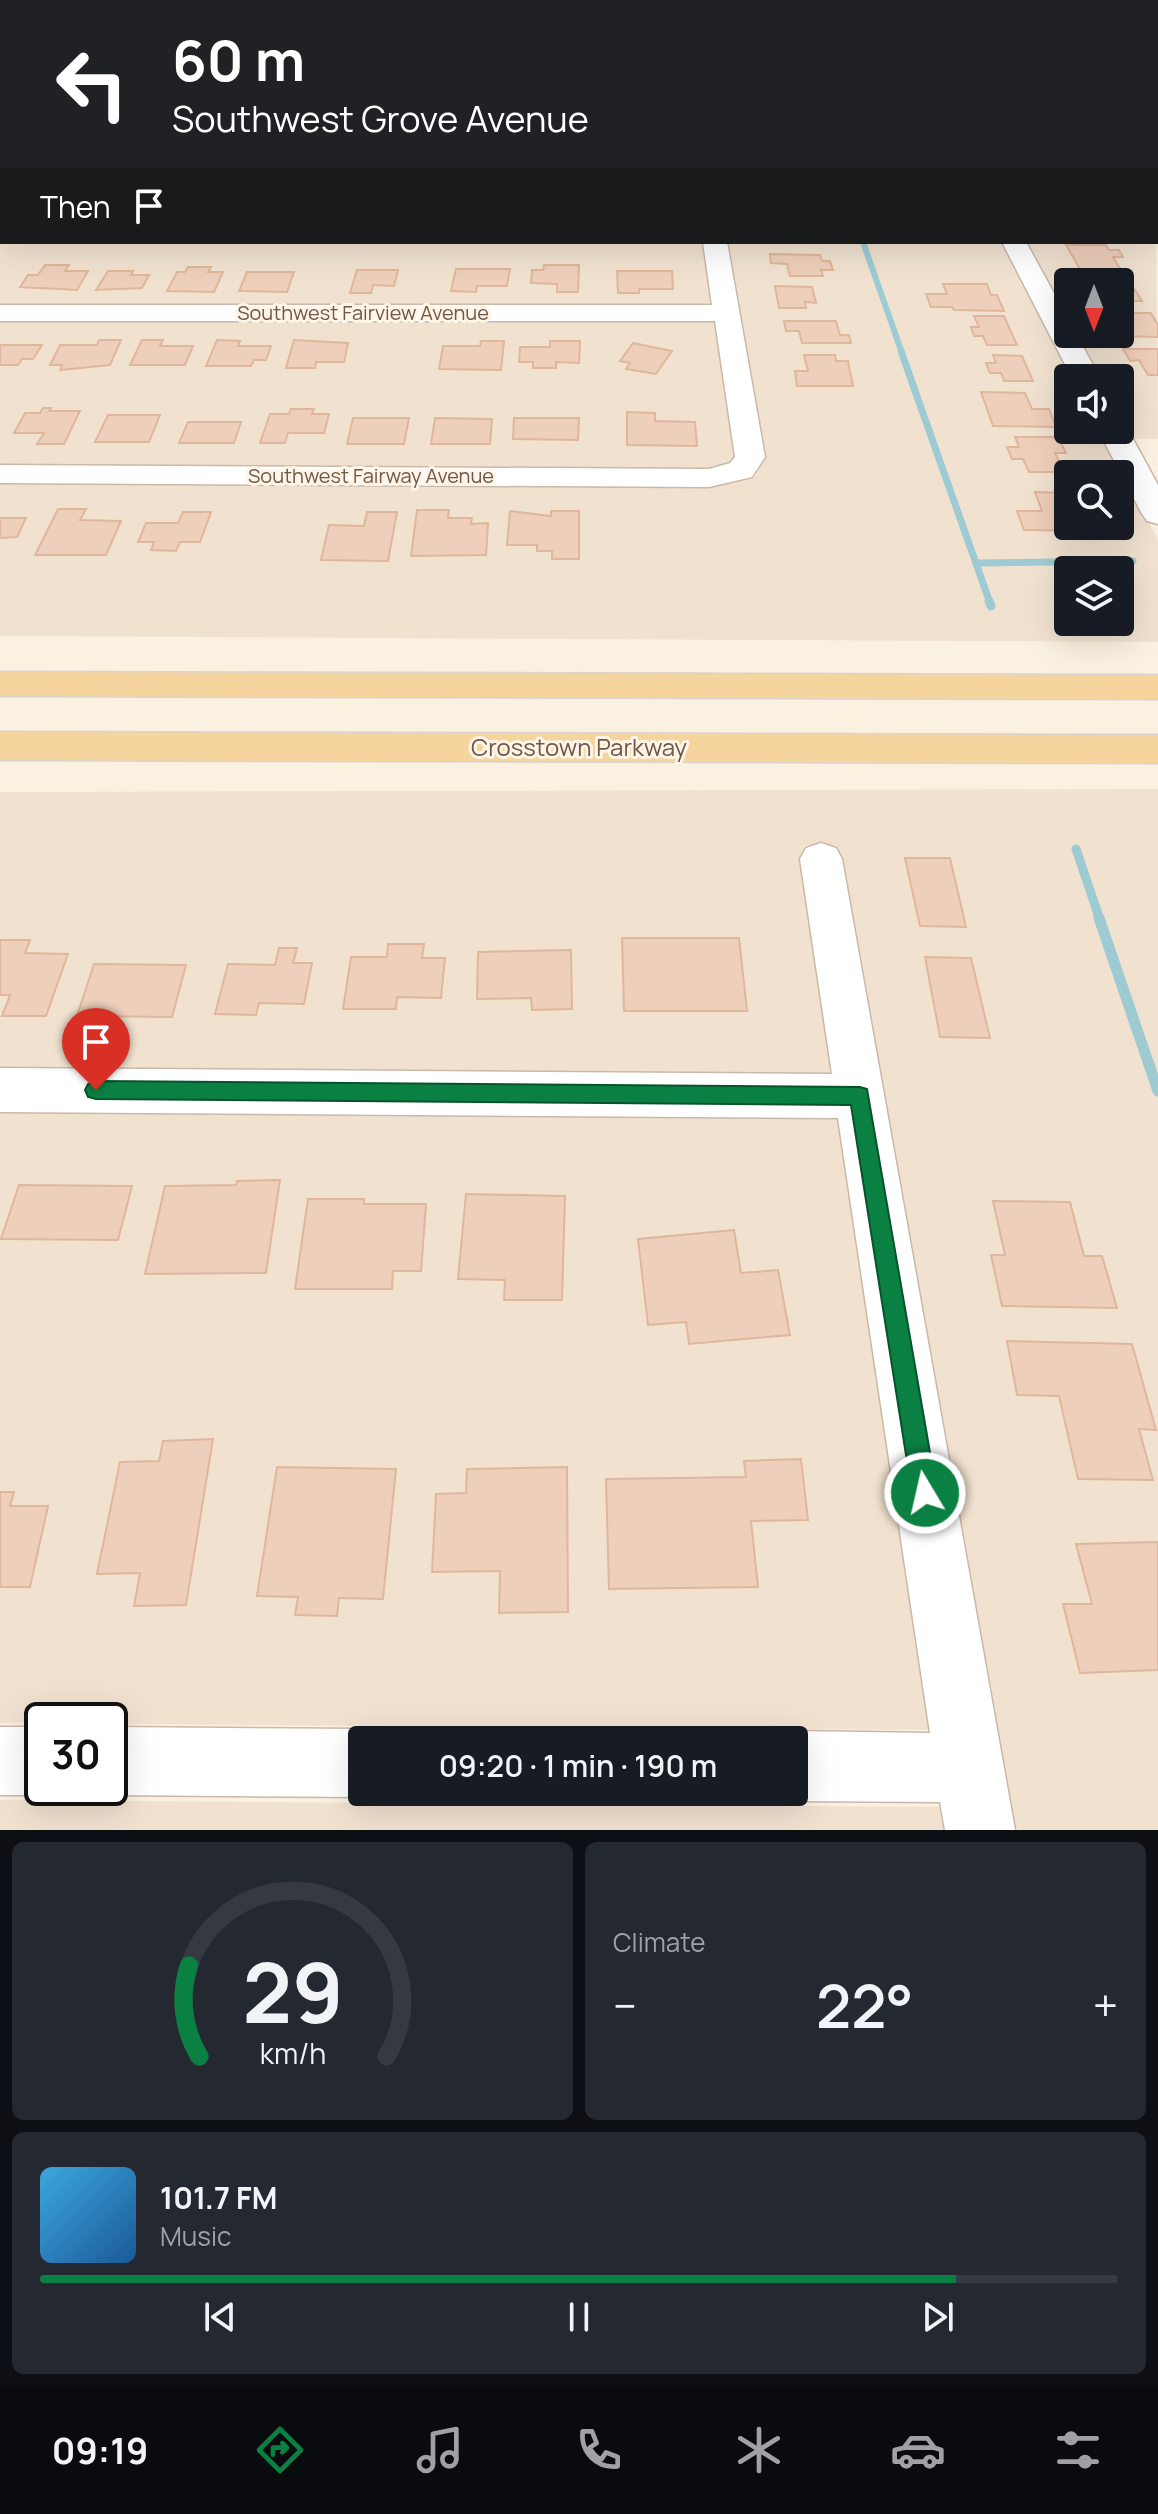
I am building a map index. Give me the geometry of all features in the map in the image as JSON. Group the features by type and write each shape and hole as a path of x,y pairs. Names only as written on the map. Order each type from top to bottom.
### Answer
{"main road":[{"path":"0,684 1158,687"},
{"name":"Crosstown Parkway","path":"0,746 1158,749"}],"street":[{"path":"715,244 726,313"},
{"path":"1015,244 1079,364"},
{"name":"Southwest Fairview Avenue","path":"0,313 726,313"},
{"name":"Southwest Fairway Avenue","path":"0,474 709,478 741,470 750,457 726,313"},
{"path":"1134,441 1158,446"},
{"path":"1121,444 1158,514"},
{"path":"808,1769 975,1799 821,859"},
{"path":"0,1090 860,1096"},
{"path":"0,1761 24,1761"},
{"path":"128,1761 348,1763"}],"shaded area":[{"path":"0,244 705,244 715,308 0,307"},
{"path":"724,244 1005,244 1054,339 1054,348 1059,348 1067,364 1054,364 1054,444 1108,444 1117,460 1054,460 1054,540 1134,540 1134,494 1158,540 1158,642 0,636 0,482 747,481 757,475"},
{"path":"1025,244 1156,244 1158,439 1134,439 1134,364 1089,364 1081,348 1134,348 1134,268 1054,268 1054,298"},
{"path":"0,318 717,319 738,455 731,464 706,471 0,466"},
{"path":"1158,789 1158,1830 1009,1830 836,845 803,845 837,1076 0,1070 0,792"},
{"path":"0,1109 843,1115 936,1730 808,1729 808,1726 128,1724 128,1702 24,1702 24,1722 0,1723"},
{"path":"0,1800 24,1800 24,1806 128,1806 128,1801 348,1803 348,1806 948,1807 951,1830 0,1830"}],"building":[{"path":"1066,245 1106,245 1109,250 1119,250 1123,257 1113,257 1120,268 1079,268"},
{"path":"770,254 820,255 822,261 830,261 833,270 821,270 823,276 790,276 787,264 771,263"},
{"path":"45,265 69,265 65,271 88,271 77,290 20,287 28,275 38,275"},
{"path":"544,265 579,265 578,292 557,292 557,284 531,283 532,270 543,270"},
{"path":"188,267 211,267 208,272 223,272 214,292 167,291 177,272 185,272"},
{"path":"456,269 510,269 507,286 477,286 476,292 451,291"},
{"path":"357,270 398,270 394,286 373,285 371,293 350,293"},
{"path":"108,271 133,271 131,275 149,275 142,288 96,290"},
{"path":"617,271 672,271 673,289 639,289 639,293 618,293"},
{"path":"247,272 294,272 287,292 239,291"},
{"path":"943,284 987,284 991,295 997,295 1004,311 931,307 926,294 947,294"},
{"path":"775,286 812,287 816,303 805,302 806,308 779,308"},
{"path":"1134,289 1142,301 1134,301"},
{"path":"1134,313 1151,313 1158,325 1158,337 1134,336"},
{"path":"974,316 1004,316 1017,345 987,345 983,336 974,336 971,327 979,327"},
{"path":"784,321 836,321 840,335 849,335 851,343 802,343 799,331 786,331"},
{"path":"99,340 121,340 110,365 60,370 62,365 50,365 60,345 97,345"},
{"path":"142,340 163,340 160,346 193,346 185,365 130,365"},
{"path":"217,340 240,341 238,346 271,346 266,360 254,360 251,366 206,366"},
{"path":"294,340 348,343 344,362 316,362 315,368 286,368"},
{"path":"481,341 504,341 501,370 439,369 443,346 480,346"},
{"path":"550,341 580,341 579,363 556,362 556,368 533,368 533,362 519,362 520,347 550,347"},
{"path":"633,343 672,351 656,374 626,369 630,363 620,361"},
{"path":"0,345 42,345 33,359 22,359 18,365 0,365"},
{"path":"1123,349 1158,349 1158,375 1148,375 1139,360 1130,361"},
{"path":"804,355 835,355 836,361 848,361 853,386 797,386 795,371 808,371"},
{"path":"993,355 1022,356 1033,381 1004,381 1001,373 990,373 986,363 996,363"},
{"path":"981,392 1025,393 1032,409 1049,409 1054,422 1054,427 993,426"},
{"path":"43,408 51,408 49,411 80,411 64,444 37,444 44,433 14,433 25,413 40,413"},
{"path":"291,409 314,409 312,414 329,414 324,433 288,433 285,443 260,443 270,414 289,414"},
{"path":"627,412 655,413 655,421 695,422 697,446 627,445"},
{"path":"108,415 160,415 149,442 95,442"},
{"path":"353,418 409,418 404,444 347,444"},
{"path":"435,418 492,419 490,444 431,444"},
{"path":"514,418 579,418 578,440 513,439"},
{"path":"188,422 241,422 234,443 179,443"},
{"path":"1015,437 1054,437 1054,444 1062,444 1066,453 1055,453 1058,460 1054,460 1054,472 1029,472 1023,459 1012,459 1007,447 1019,447"},
{"path":"1035,492 1054,493 1054,530 1024,530 1017,511 1042,511"},
{"path":"58,509 86,509 80,520 121,521 106,555 35,555"},
{"path":"417,510 449,510 448,518 472,518 471,524 488,523 486,555 411,556"},
{"path":"510,511 551,516 551,511 579,511 579,559 552,559 552,551 537,551 537,545 507,545"},
{"path":"183,512 211,512 200,542 180,542 176,551 151,550 154,542 138,542 146,523 178,523"},
{"path":"367,512 397,512 388,561 321,560 329,525 364,526"},
{"path":"0,518 26,518 17,537 0,538"},
{"path":"905,858 950,858 966,927 920,926"},
{"path":"622,938 739,938 747,1011 624,1011"},
{"path":"0,940 30,940 25,953 68,954 46,1016 2,1016 10,995 0,995"},
{"path":"388,944 424,944 422,958 445,958 441,998 397,997 396,1009 343,1009 351,957 387,957"},
{"path":"279,948 297,948 293,963 312,963 304,1004 259,1003 256,1015 215,1014 228,964 275,965"},
{"path":"571,950 572,1009 532,1010 531,998 477,999 478,952"},
{"path":"925,957 971,958 990,1038 940,1037"},
{"path":"94,964 186,965 172,1017 77,1016"},
{"path":"280,1180 266,1273 145,1274 165,1186 236,1185 237,1181"},
{"path":"19,1185 132,1186 118,1240 1,1239"},
{"path":"466,1194 565,1196 562,1300 504,1300 505,1280 458,1279"},
{"path":"308,1199 364,1199 364,1204 426,1204 421,1271 393,1271 392,1289 295,1289"},
{"path":"993,1201 1070,1202 1084,1256 1102,1256 1117,1308 1002,1306 991,1255 1005,1255"},
{"path":"734,1230 741,1273 778,1270 790,1335 689,1344 686,1322 648,1325 638,1239"},
{"path":"1007,1341 1132,1344 1156,1430 1139,1429 1153,1480 1078,1479 1059,1396 1017,1395"},
{"path":"213,1439 186,1605 134,1606 140,1573 97,1574 120,1462 159,1461 163,1441"},
{"path":"801,1459 808,1520 751,1521 758,1587 609,1589 606,1479 746,1477 744,1461"},
{"path":"277,1467 396,1469 383,1599 339,1598 337,1616 295,1615 298,1597 257,1596"},
{"path":"567,1467 568,1612 499,1613 500,1571 432,1572 436,1494 466,1493 467,1469"},
{"path":"0,1492 14,1492 10,1506 48,1506 30,1587 0,1587"},
{"path":"1158,1542 1158,1670 1080,1673 1063,1604 1092,1604 1076,1544"}],"waterway":[{"path":"864,244 902,353"},
{"path":"901,351 990,603"},
{"path":"976,563 1054,562"},
{"path":"989,601 991,606"},
{"path":"1076,849 1100,920"},
{"path":"1099,918 1158,1091"}],"route":[{"path":"96,1090 860,1096 925,1493"}]}
